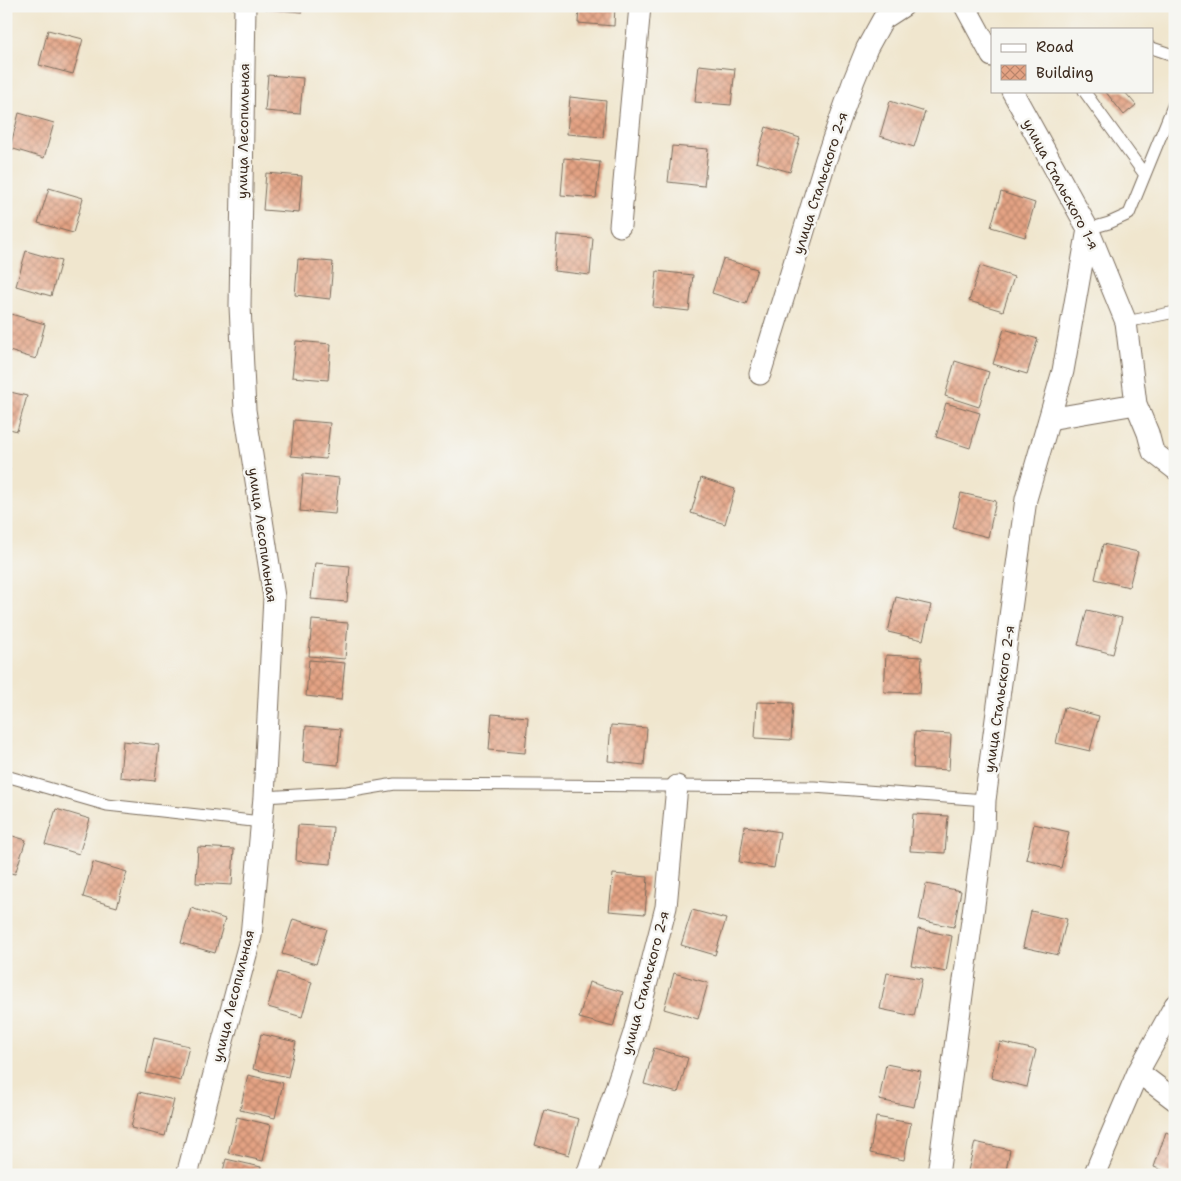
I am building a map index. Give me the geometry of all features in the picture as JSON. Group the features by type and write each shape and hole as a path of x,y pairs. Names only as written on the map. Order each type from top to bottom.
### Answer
{"street":[{"name":"улица Лесопильная","path":"187,1175 251,936 264,797 274,597 245,410 240,306 245,6"},
{"path":"620,226 640,6"},
{"name":"улица Стальского 2-я","path":"760,374 826,159 854,80 867,48 884,19 903,6"},
{"path":"965,6 991,54"},
{"name":"улица Стальского 1-я","path":"1013,92 1088,229 1126,322 1136,404 1148,432 1153,452 1175,469"},
{"name":"улица Стальского 2-я","path":"938,1175 984,830 985,800 1026,499 1063,371 1088,229"},
{"path":"1050,419 1136,404"},
{"name":"улица Стальского 2-я","path":"587,1175 634,1033 666,907 677,786"},
{"path":"1094,1175 1138,1072 1175,1005"},
{"path":"1138,1072 1175,1100"}],"lane":[{"path":"1154,49 1173,55 1175,60"},
{"path":"1085,92 1145,175"},
{"path":"1088,229 1109,223 1129,214 1175,101"},
{"path":"1126,322 1175,312"},
{"path":"6,776 107,805 262,822"},
{"path":"264,797 347,792 394,784 814,787 985,800"}],"building":[{"path":"266,6 302,6 302,12 266,9"},
{"path":"579,6 615,6 614,26 578,23"},
{"path":"48,30 83,39 73,74 39,65"},
{"path":"699,65 735,69 731,105 695,102"},
{"path":"268,75 303,78 300,114 265,111"},
{"path":"1106,92 1125,92 1136,105 1124,115"},
{"path":"570,97 606,101 603,137 567,134"},
{"path":"890,101 925,112 914,147 880,136"},
{"path":"19,113 54,123 44,158 10,148"},
{"path":"766,127 800,138 790,172 756,162"},
{"path":"672,146 708,149 704,186 668,182"},
{"path":"564,158 600,162 596,198 561,195"},
{"path":"266,173 302,176 299,213 263,210"},
{"path":"49,188 83,198 73,233 38,223"},
{"path":"1001,192 1035,203 1025,237 991,227"},
{"path":"557,235 593,238 590,275 554,271"},
{"path":"26,251 61,261 51,296 16,286"},
{"path":"298,259 333,262 330,299 295,295"},
{"path":"723,259 757,269 746,304 712,293"},
{"path":"980,266 1014,277 1003,311 969,301"},
{"path":"657,271 693,275 689,311 653,307"},
{"path":"11,314 45,324 36,359 6,350 6,331"},
{"path":"1004,329 1038,339 1027,374 993,364"},
{"path":"296,341 331,344 328,380 292,377"},
{"path":"955,361 989,372 979,407 945,396"},
{"path":"6,391 27,396 17,431 6,428"},
{"path":"946,403 980,413 970,448 936,437"},
{"path":"294,420 330,423 326,459 291,456"},
{"path":"6,468 10,469 7,479 6,479"},
{"path":"303,474 339,478 335,514 300,511"},
{"path":"701,478 735,489 725,524 691,513"},
{"path":"961,493 996,501 988,537 953,528"},
{"path":"1103,544 1138,552 1129,587 1095,579"},
{"path":"315,563 350,566 347,602 311,599"},
{"path":"896,597 931,605 923,640 888,632"},
{"path":"1087,610 1122,618 1113,654 1078,645"},
{"path":"312,620 348,623 345,659 309,656"},
{"path":"886,655 922,657 920,693 884,692"},
{"path":"309,660 345,663 341,700 306,696"},
{"path":"757,702 793,703 791,740 755,738"},
{"path":"1064,707 1099,716 1090,751 1056,743"},
{"path":"492,714 528,717 525,753 489,750"},
{"path":"611,725 647,728 644,765 608,761"},
{"path":"306,726 341,729 338,765 303,762"},
{"path":"915,732 951,734 949,770 913,768"},
{"path":"123,741 159,745 155,781 120,777"},
{"path":"56,809 90,819 79,854 45,844"},
{"path":"913,814 948,816 945,853 910,851"},
{"path":"1034,824 1069,832 1061,868 1026,859"},
{"path":"298,825 333,827 331,864 296,861"},
{"path":"745,826 780,832 774,868 739,862"},
{"path":"6,834 26,840 15,874 6,872"},
{"path":"198,847 234,849 232,885 196,883"},
{"path":"93,862 127,872 117,907 83,897"},
{"path":"613,874 648,877 645,914 609,911"},
{"path":"926,884 961,891 954,927 919,920"},
{"path":"191,908 225,919 215,953 181,943"},
{"path":"692,910 726,919 715,955 681,945"},
{"path":"1031,911 1067,919 1058,955 1023,947"},
{"path":"293,919 327,929 316,964 282,954"},
{"path":"918,929 952,936 946,972 911,965"},
{"path":"278,972 312,982 302,1017 268,1007"},
{"path":"674,973 708,983 698,1019 664,1009"},
{"path":"887,973 922,979 914,1016 880,1009"},
{"path":"589,982 623,992 613,1027 579,1018"},
{"path":"261,1034 296,1042 288,1077 253,1069"},
{"path":"154,1038 189,1046 181,1081 146,1073"},
{"path":"1000,1042 1036,1050 1027,1087 991,1078"},
{"path":"654,1048 688,1058 678,1093 644,1084"},
{"path":"886,1064 921,1071 914,1107 879,1100"},
{"path":"248,1075 283,1083 275,1118 240,1110"},
{"path":"139,1092 174,1100 165,1136 131,1128"},
{"path":"545,1110 579,1119 569,1155 535,1145"},
{"path":"237,1117 271,1125 263,1161 228,1153"},
{"path":"876,1117 911,1123 904,1160 870,1153"},
{"path":"1166,1132 1175,1136 1175,1175 1154,1167"},
{"path":"975,1142 1010,1150 1005,1175 967,1175"},
{"path":"226,1159 261,1167 259,1175 222,1175"}]}
